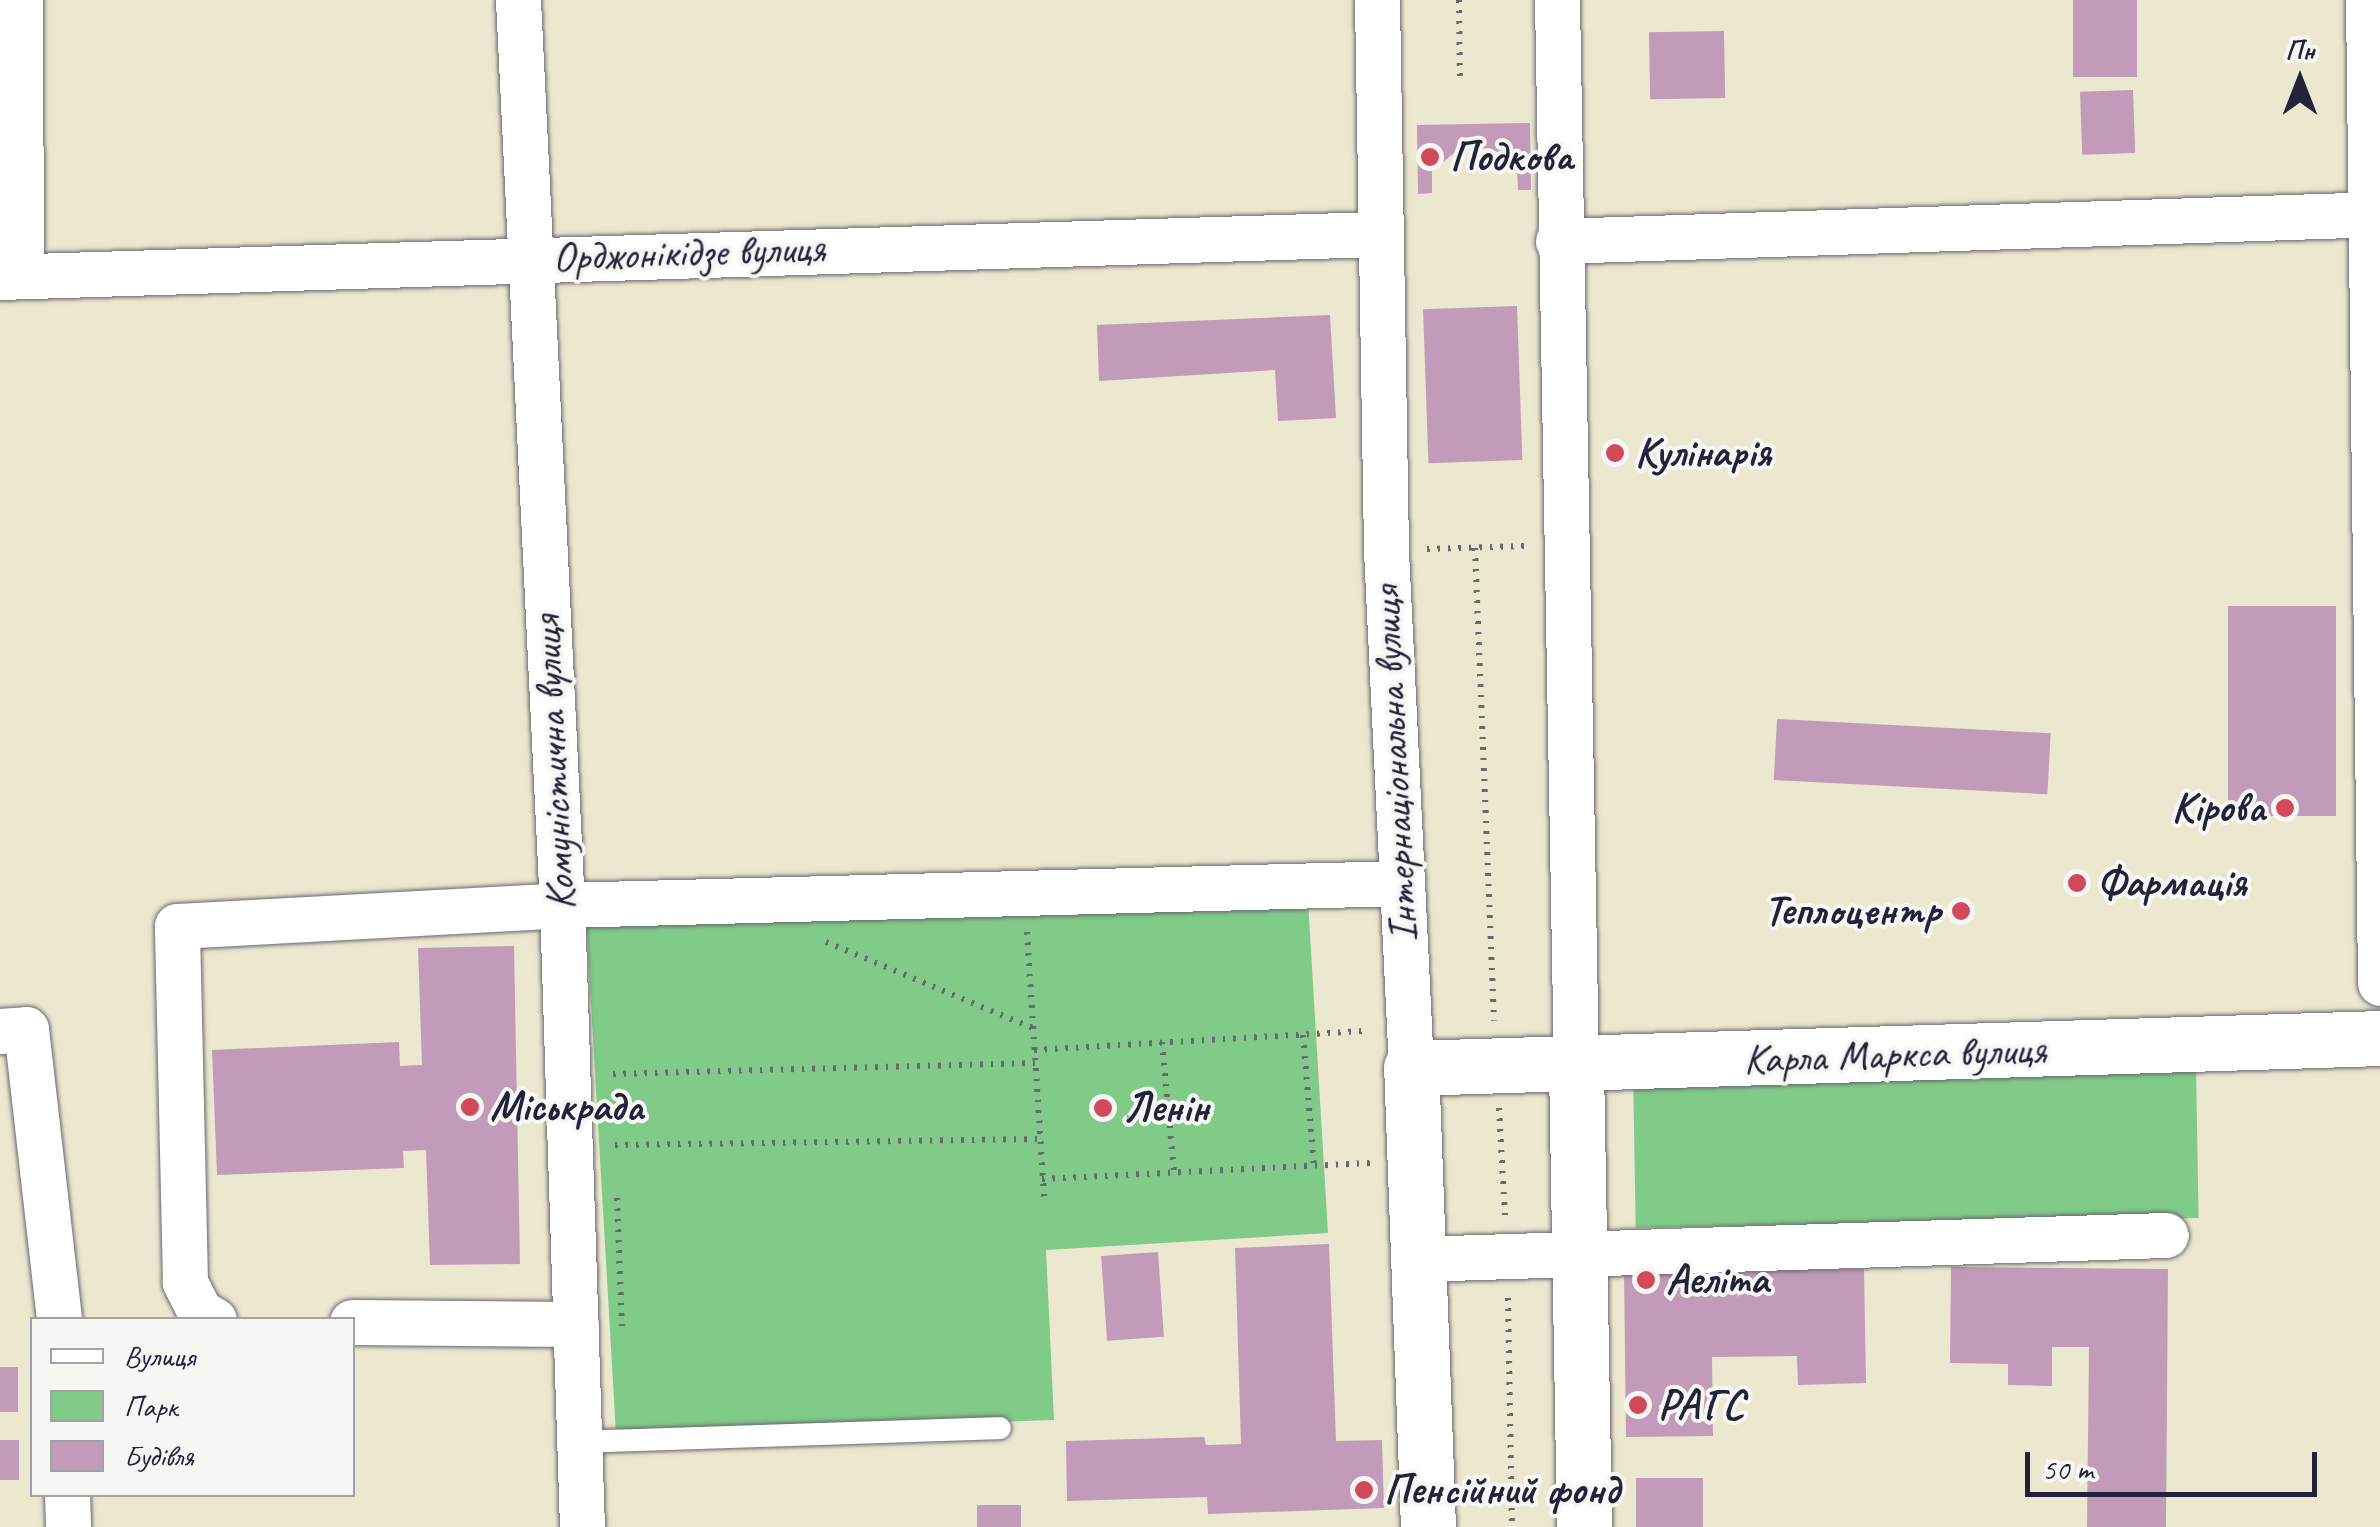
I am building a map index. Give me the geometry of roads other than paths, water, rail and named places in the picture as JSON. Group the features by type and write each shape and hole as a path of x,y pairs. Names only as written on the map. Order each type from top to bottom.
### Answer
{"street":[{"path":"10,277 20,0"},
{"name":"Комуністична вулиця","path":"518,0 526,259 562,905 582,1527"},
{"name":"Інтернаціональна вулиця","path":"1377,0 1386,551 1428,1527"},
{"path":"1557,0 1558,241 1582,1256 1584,1527"},
{"path":"2368,0 2375,214 2380,983"},
{"path":"1558,241 2375,214"},
{"name":"Орджонікідзе вулиця","path":"10,277 1378,234"},
{"path":"209,1317 200,1312 185,1282 177,926 562,905 1400,883"},
{"path":"13,1030 59,1317"},
{"name":"Карла Маркса вулиця","path":"1410,1048 1576,1066 2380,1038"},
{"path":"1418,1260 2166,1235"},
{"path":"355,1322 576,1324"},
{"path":"67,1497 68,1527"}],"lane":[{"path":"580,1442 1000,1428"}],"place":[{"name":"Подкова","path":"1430,157"},
{"name":"Кулінарія","path":"1615,453"},
{"name":"Кірова","path":"2285,808"},
{"name":"Фармація","path":"2077,883"},
{"name":"Теплоцентр","path":"1961,911"},
{"name":"Міськрада","path":"470,1107"},
{"name":"Ленін","path":"1103,1108"},
{"name":"Аеліта","path":"1646,1280"},
{"name":"РАГС","path":"1638,1405"},
{"name":"Пенсійний фонд","path":"1364,1490"}]}
